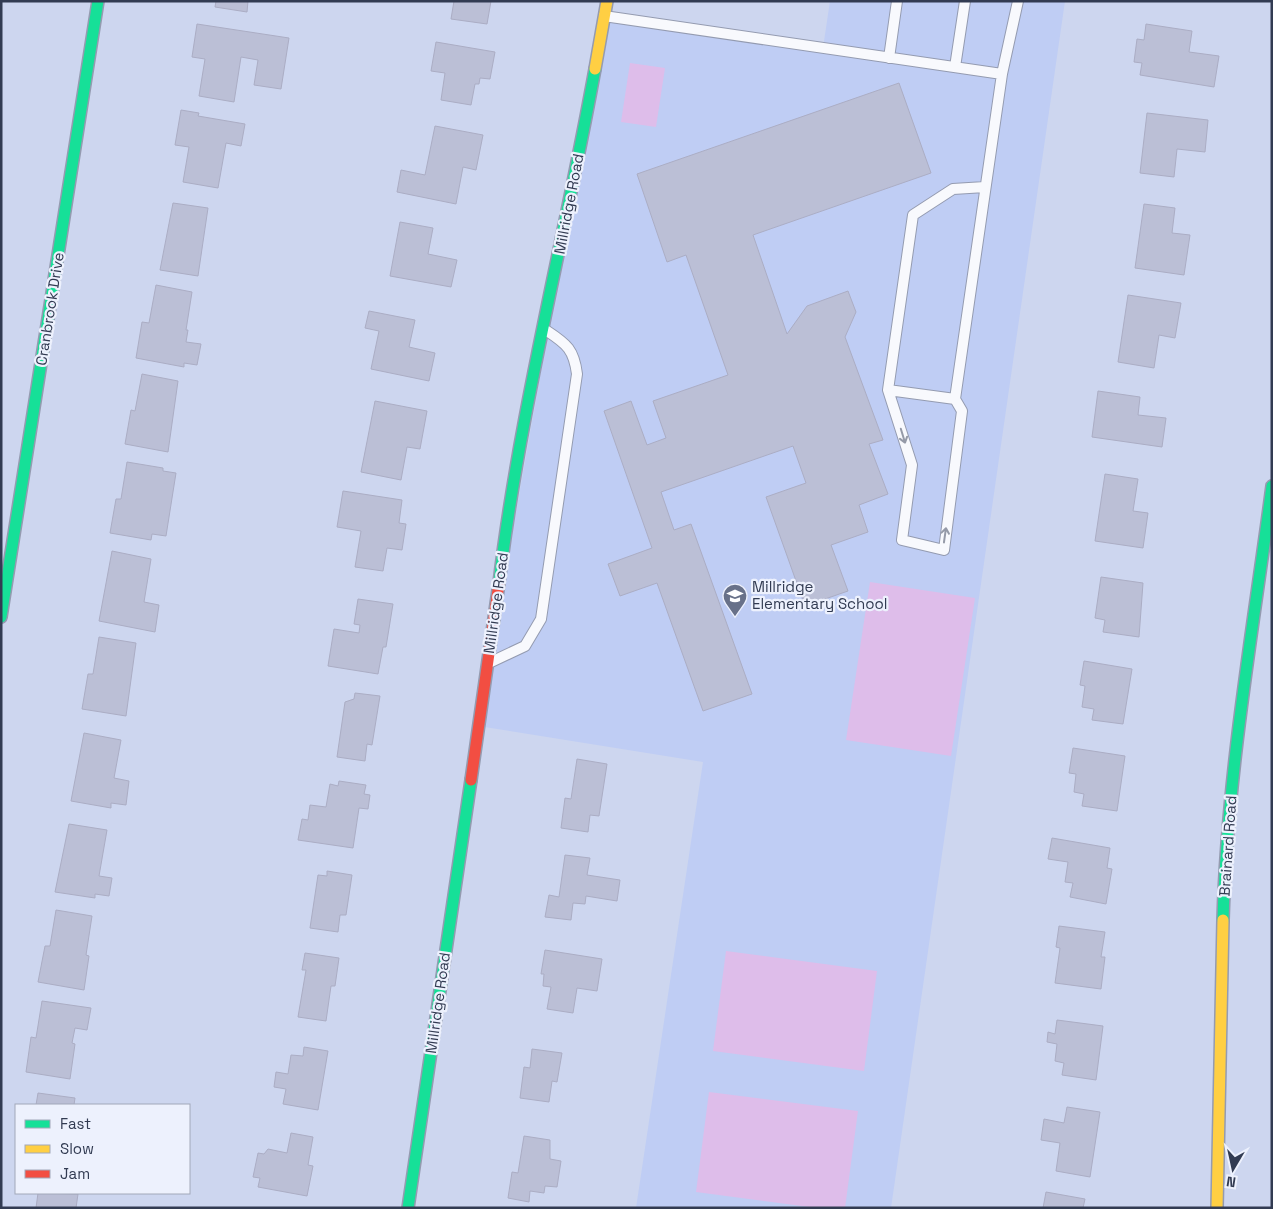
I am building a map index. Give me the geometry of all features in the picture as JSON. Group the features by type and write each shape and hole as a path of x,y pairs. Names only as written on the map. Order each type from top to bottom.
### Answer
{"street":[{"name":"Cranbrook Drive","path":"1,617 98,1"},
{"name":"Millridge Road","path":"408,1208 509,504 577,170 606,1"},
{"name":"Brainard Road","path":"1217,1208 1216,1172 1224,876 1232,786 1272,486"}],"lane":[{"path":"889,58 897,1"},
{"path":"955,67 965,1"},
{"path":"986,187 953,189 913,215 888,390 912,465 902,540 944,550 962,411 955,399 986,187 1002,74 1018,1"},
{"path":"604,16 1002,74"},
{"path":"487,663 525,646 541,619 577,374 576,358 568,345 544,329"},
{"path":"888,390 955,399"}],"shaded area":[{"name":"Millridge Elementary School","path":"830,1 1065,1 891,1208 636,1208 703,762 478,726 604,16 823,48"},
{"path":"630,63 665,68 656,127 621,122"},
{"path":"870,582 975,598 951,756 846,740"},
{"path":"726,951 877,971 864,1071 713,1051"},
{"path":"709,1092 858,1111 845,1208 817,1208 696,1192"}],"building":[{"path":"216,1 248,1 247,12 215,7"},
{"path":"454,1 491,1 487,24 451,19"},
{"path":"197,24 289,38 281,89 254,85 258,60 241,57 234,102 199,96 205,59 192,57"},
{"path":"1146,24 1192,31 1189,52 1219,56 1214,87 1140,75 1142,63 1134,62 1137,39 1144,40"},
{"path":"436,42 495,52 490,79 480,78 479,84 475,84 471,105 441,100 445,73 431,71"},
{"name":"Millridge Elementary School","path":"899,83 931,173 753,235 787,334 807,306 848,291 856,312 845,337 883,440 869,444 888,494 859,505 868,532 831,545 848,591 805,606 766,497 806,483 793,446 661,492 674,530 691,524 752,694 703,711 657,583 620,596 608,564 652,548 604,411 631,401 647,445 666,438 653,401 728,375 686,255 667,262 637,174"},
{"path":"181,110 199,113 198,116 245,124 241,146 226,143 218,188 183,182 189,147 175,145"},
{"path":"1147,113 1208,120 1205,152 1177,149 1174,177 1140,173"},
{"path":"435,126 483,135 476,170 463,167 456,204 397,192 401,170 425,175"},
{"path":"173,203 208,208 198,276 160,270"},
{"path":"1144,204 1175,208 1172,233 1190,235 1184,275 1135,268"},
{"path":"400,222 433,228 428,254 457,260 451,287 390,276"},
{"path":"156,285 192,292 186,342 201,344 197,365 184,363 184,367 136,358 142,322 149,323"},
{"path":"1128,295 1181,303 1175,338 1159,335 1154,368 1118,362"},
{"path":"369,311 415,320 409,347 435,353 429,381 371,369 379,331 365,328"},
{"path":"142,374 178,381 168,452 125,444 131,410 135,411"},
{"path":"1098,391 1140,397 1138,415 1166,418 1162,447 1092,437"},
{"path":"375,401 427,411 420,449 407,447 401,480 361,472"},
{"path":"127,462 163,468 163,471 176,473 166,536 152,534 151,540 110,533 116,499 121,499"},
{"path":"1105,474 1138,479 1133,511 1148,513 1143,548 1095,541"},
{"path":"343,491 402,500 399,523 406,524 402,550 387,548 383,571 355,567 361,531 337,527"},
{"path":"112,551 151,559 144,602 159,605 155,632 99,621"},
{"path":"1101,577 1143,583 1139,637 1103,632 1105,620 1095,618"},
{"path":"358,599 393,604 386,647 383,647 378,674 328,666 334,629 359,633 360,625 354,624"},
{"path":"99,637 136,643 126,716 82,709 88,674 93,674"},
{"path":"1084,661 1132,669 1123,724 1092,720 1094,709 1082,707 1085,686 1080,685"},
{"path":"355,693 380,696 372,745 367,744 365,761 337,757 345,702 354,699"},
{"path":"84,733 121,740 114,778 129,781 126,805 111,803 111,808 71,801"},
{"path":"1073,748 1125,756 1117,811 1082,806 1084,794 1074,792 1076,774 1069,773"},
{"path":"577,759 607,764 599,816 590,815 588,832 561,828 565,798 571,799"},
{"path":"339,781 366,785 364,794 370,795 368,809 359,808 353,848 298,840 302,819 308,820 310,805 326,807 330,784 338,786"},
{"path":"69,824 107,830 99,876 112,878 109,896 95,894 95,898 55,892"},
{"path":"1052,838 1110,848 1107,868 1112,869 1106,904 1070,897 1073,883 1065,882 1068,862 1048,859"},
{"path":"565,855 590,858 587,875 620,880 617,901 586,896 585,904 573,903 571,920 545,917 549,895 559,897"},
{"path":"327,871 352,875 346,915 340,915 338,932 310,928 318,875 327,876"},
{"path":"56,910 92,916 86,955 89,956 84,990 38,982 45,946 50,946"},
{"path":"1059,926 1105,932 1101,957 1105,957 1101,989 1055,983 1060,948 1056,947"},
{"path":"545,950 602,959 597,991 577,988 573,1013 547,1009 551,987 543,986 544,974 541,974"},
{"path":"305,953 339,958 335,986 331,986 326,1021 298,1017 306,970 302,970"},
{"path":"42,1001 91,1008 87,1030 75,1028 72,1043 75,1044 70,1079 26,1072 31,1037 36,1038"},
{"path":"1057,1020 1103,1026 1096,1080 1062,1075 1064,1063 1055,1061 1057,1044 1047,1042 1048,1032 1055,1034"},
{"path":"304,1047 328,1051 318,1110 283,1104 286,1089 274,1087 276,1072 288,1074 291,1055 303,1056"},
{"path":"532,1049 562,1053 557,1082 552,1081 549,1102 520,1098 524,1067 530,1068"},
{"path":"38,1093 75,1098 74,1104 36,1104"},
{"path":"1067,1107 1100,1112 1090,1177 1056,1171 1060,1143 1041,1140 1044,1119 1064,1123"},
{"path":"291,1133 313,1137 308,1165 313,1166 307,1196 258,1187 260,1178 253,1177 258,1153 264,1154 268,1149 287,1153"},
{"path":"524,1136 550,1140 550,1159 561,1161 557,1187 545,1186 544,1193 530,1191 529,1202 508,1198 512,1172 518,1173"},
{"path":"1046,1192 1085,1199 1083,1208 1043,1208"},
{"path":"38,1194 78,1194 76,1208 36,1208"}],"traffic: fast":[{"path":"1,617 98,1"},
{"path":"499,583 518,454 595,69"},
{"path":"1223,920 1225,866 1235,757 1272,486"},
{"path":"408,1208 471,780"}],"traffic: slow":[{"path":"595,69 607,1"},
{"path":"1217,1208 1223,920"}],"traffic: jam":[{"path":"471,780 499,583"}],"place":[{"name":"Millridge Elementary School","path":"735,617"}]}
